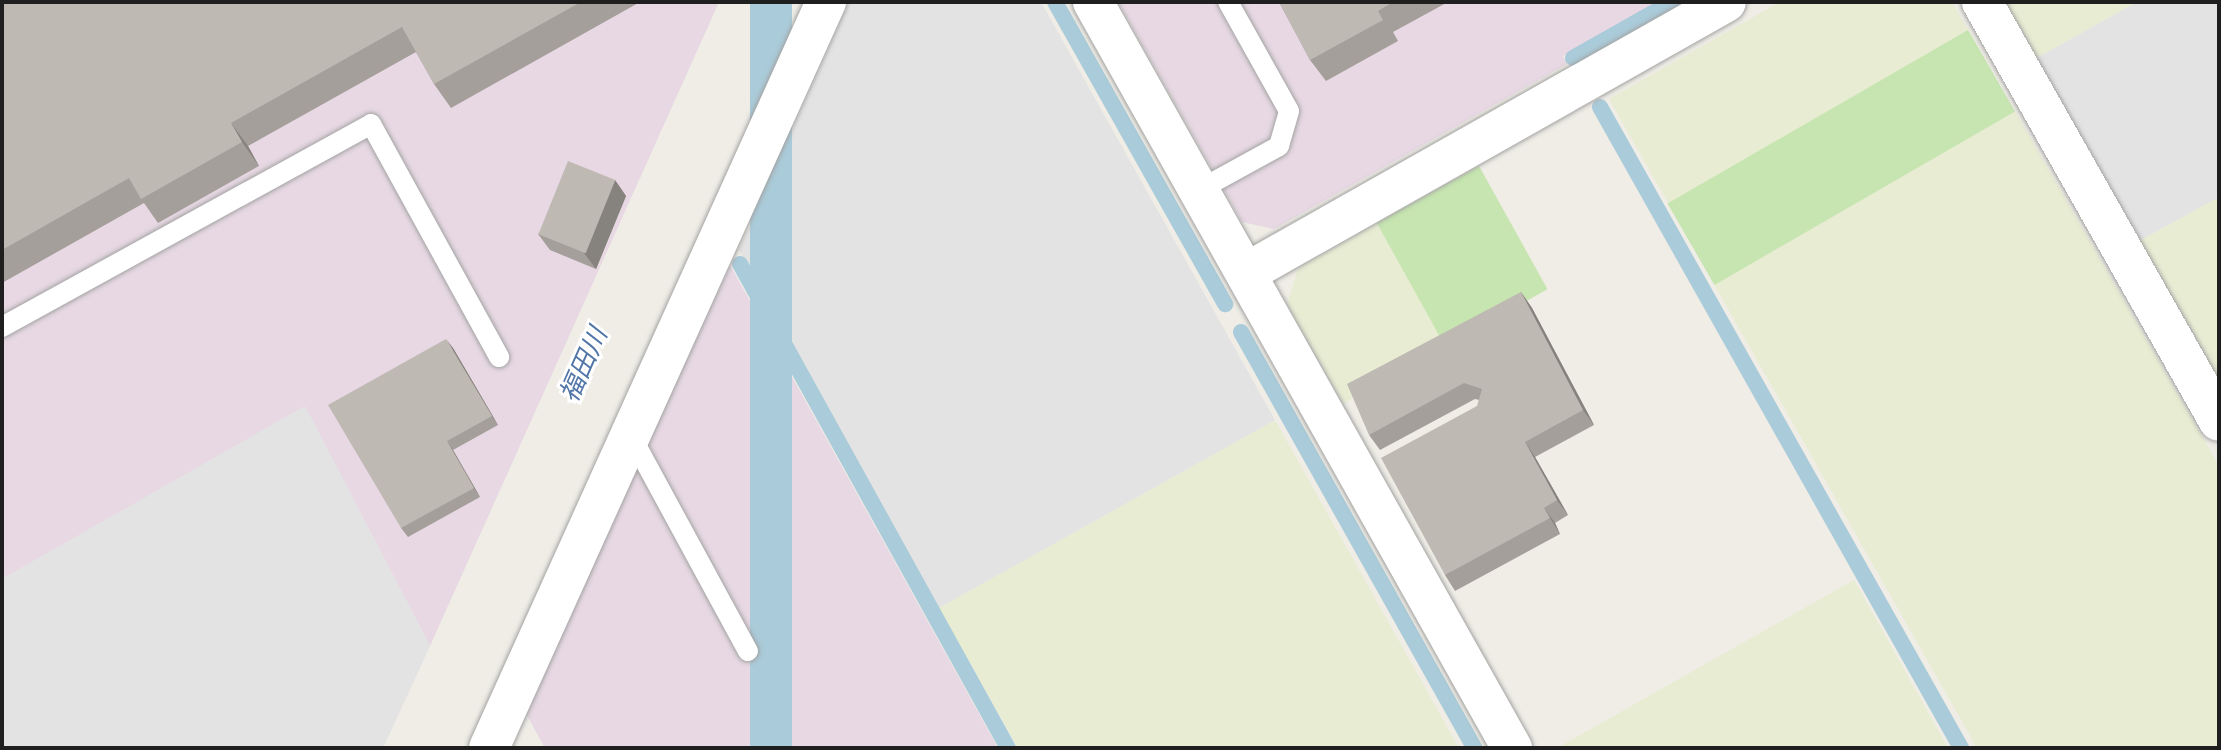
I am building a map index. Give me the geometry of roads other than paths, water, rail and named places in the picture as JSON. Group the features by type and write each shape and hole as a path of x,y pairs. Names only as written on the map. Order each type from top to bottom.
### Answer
{"street":[{"path":"505,737 630,434 826,2"},
{"path":"1093,2 1246,273 1373,469 1512,748"},
{"path":"1246,273 1726,2"},
{"path":"1982,2 2219,421"}],"lane":[{"path":"1199,190 1279,146 1289,111 1228,2"},
{"path":"2,327 371,124 499,357"},
{"path":"630,434 748,651"}],"water":[{"path":"750,2 792,2 792,748 750,748"}],"waterway":[{"path":"1055,2 1225,304"},
{"path":"1573,58 1672,2"},
{"path":"1600,107 1961,748"},
{"path":"740,264 1008,748"},
{"path":"1241,332 1474,748"}],"water label":[{"name":"福田川","path":"584,365"}]}
